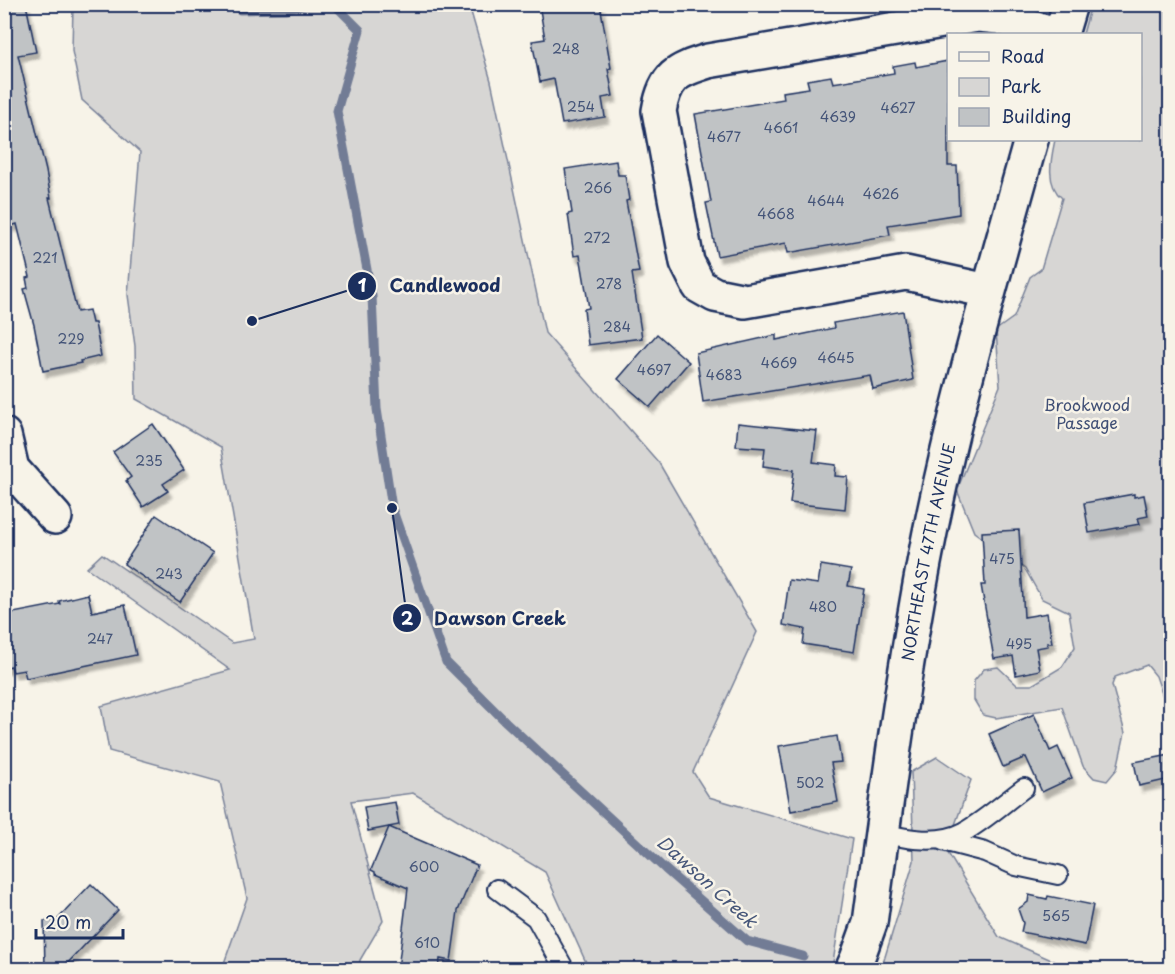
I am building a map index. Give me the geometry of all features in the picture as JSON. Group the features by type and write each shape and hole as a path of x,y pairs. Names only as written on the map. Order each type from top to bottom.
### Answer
{"street":[{"path":"1061,33 1070,4"},
{"path":"988,291 906,273 745,301 715,295 699,286 687,262 659,111 663,90 673,76 689,67 708,61 978,15 999,17 1048,33"},
{"name":"NORTHEAST 47TH AVENUE","path":"852,969 870,923 904,682 924,562 948,452 988,291 1031,141"},
{"path":"4,435 12,470 55,517"}],"lane":[{"path":"936,839 963,833 1024,788"},
{"path":"882,832 907,838 936,839 986,852 1016,866 1058,875"},
{"path":"497,889 520,903 536,918 565,969"}],"green space":[{"path":"73,5 469,5 491,81 545,333 659,463 757,632 693,772 709,797 852,839 832,969 589,969 545,872 413,793 351,801 383,921 360,960 359,969 222,969 247,898 220,782 109,751 101,706 230,670 87,568 102,554 232,643 254,639 221,447 136,399 135,346 128,295 140,152 82,100 72,51"},
{"name":"Brookwood Passage","path":"1091,5 1170,5 1170,717 1156,676 1147,665 1115,677 1112,685 1125,733 1117,769 1107,781 1094,778 1083,766 1062,707 996,718 983,715 974,700 974,681 984,669 998,667 1017,685 1032,685 1062,667 1075,647 1069,612 1042,599 1025,569 974,532 957,490 1000,386 996,330 1014,317 1030,277 1041,269 1062,198 1051,179 1055,141 1142,141 1142,33 1083,33"},
{"path":"937,757 971,780 946,850 999,937 1072,969 881,970 914,861 911,772"}],"building":[{"path":"4,4 26,4 36,52 18,55 77,312 89,310 92,323 95,323 101,356 43,371 24,289 28,288 26,278 30,277 17,224 11,226 4,193"},
{"path":"539,4 600,4 611,68 608,69 613,96 602,98 605,117 562,124 554,79 540,82 532,41 545,39"},
{"path":"947,61 948,166 957,166 959,214 888,225 890,235 788,253 786,243 717,256 706,203 711,202 695,114 784,99 783,92 809,88 807,80 831,76 833,83 894,73 893,66 915,62 916,67"},
{"path":"616,161 618,175 625,175 629,200 626,201 639,272 632,273 642,338 588,345 584,309 589,308 580,255 574,256 568,214 572,213 565,169"},
{"path":"903,311 913,380 873,389 870,375 703,402 696,353 776,335 776,340 834,328 833,323"},
{"path":"657,334 689,362 650,407 618,379"},
{"path":"738,423 817,431 813,462 836,465 835,476 848,477 845,509 790,503 794,470 763,466 765,448 736,446"},
{"path":"153,424 184,470 163,484 168,491 143,507 126,481 131,477 113,452"},
{"path":"1134,494 1134,497 1144,495 1148,516 1138,518 1140,524 1089,533 1084,503"},
{"path":"156,515 213,553 180,602 124,564"},
{"path":"1019,530 1024,617 1047,613 1052,643 1036,648 1040,670 1016,675 1013,656 994,659 981,585 985,585 982,532"},
{"path":"821,565 851,570 848,586 864,589 854,652 803,644 805,629 783,625 789,580 818,584"},
{"path":"88,594 92,612 125,605 136,655 26,678 24,670 13,672 11,666 4,668 4,629 11,628 8,614 60,604 59,601"},
{"path":"1034,714 1050,751 1058,747 1072,778 1042,792 1026,757 1003,767 989,734"},
{"path":"837,736 841,762 831,763 838,802 791,811 779,746"},
{"path":"1170,755 1170,779 1139,786 1134,762"},
{"path":"395,802 399,825 368,831 364,807"},
{"path":"389,827 477,865 458,911 451,961 440,959 439,969 398,969 408,888 375,874 371,870"},
{"path":"91,884 118,910 62,969 45,969 44,921 57,920"},
{"path":"1029,895 1047,899 1048,896 1093,905 1085,945 1021,932 1023,923 1018,909 1028,902"}],"waterway":[{"name":"Dawson Creek","path":"240,4 240,10 285,9 311,4"},
{"name":"Dawson Creek","path":"334,4 360,30 337,111 372,296 377,409 392,508 446,662 506,722 665,869 747,941 803,956"}],"place":[{"name":"Candlewood","path":"252,321"},
{"name":"Dawson Creek","path":"392,508"}]}
